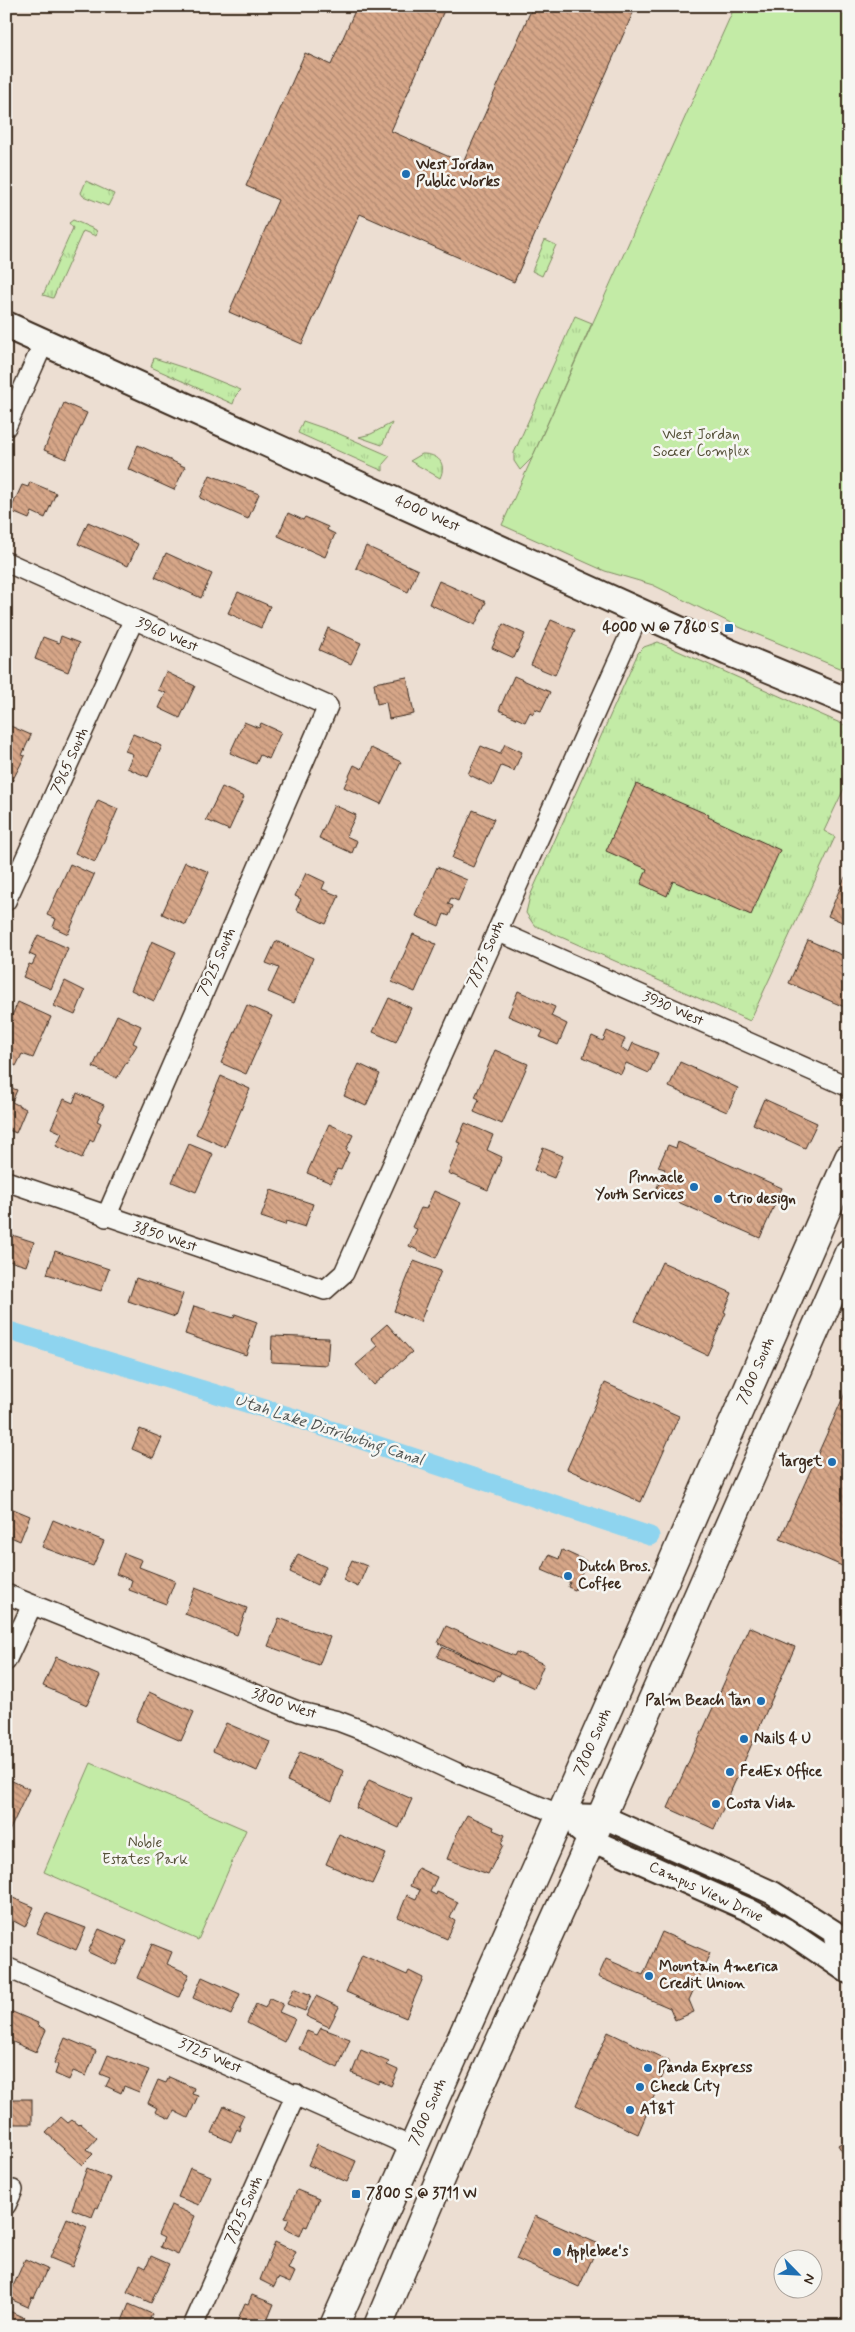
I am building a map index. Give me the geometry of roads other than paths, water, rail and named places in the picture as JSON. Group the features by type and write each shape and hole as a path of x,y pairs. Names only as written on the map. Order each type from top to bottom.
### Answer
{"main road":[{"name":"4000 West","path":"6,325 728,652 849,702"},
{"name":"7800 South","path":"334,2326 561,1815 849,1158"},
{"path":"378,2326 466,2117 596,1828 849,1253"},
{"path":"715,1555 708,1539 711,1509 745,1434 747,1419 738,1411"}],"street":[{"path":"6,427 44,342"},
{"name":"3960 West","path":"6,562 328,706"},
{"name":"7875 South","path":"325,1290 344,1273 640,612"},
{"name":"7965 South","path":"6,901 133,620"},
{"name":"7925 South","path":"106,1217 328,706"},
{"name":"3930 West","path":"497,931 849,1087"},
{"name":"3850 West","path":"6,1181 106,1217 325,1290"},
{"name":"3800 West","path":"6,1594 300,1712 338,1721 372,1734 455,1772 561,1815"},
{"path":"6,1661 32,1605"},
{"name":"Campus View Drive","path":"561,1815 596,1828 786,1930 845,1970"},
{"name":"3725 West","path":"6,1967 412,2147"},
{"name":"7825 South","path":"193,2326 296,2094"}],"waterway":[{"name":"Utah Lake Distributing Canal","path":"6,1330 292,1417 650,1536"}],"place":[{"name":"West Jordan Public Works","path":"406,174"},
{"name":"4000 W @ 7860 S","path":"729,628"},
{"name":"Pinnacle Youth Services","path":"694,1187"},
{"name":"trio design","path":"718,1199"},
{"name":"Target","path":"832,1462"},
{"name":"Dutch Bros. Coffee","path":"568,1576"},
{"name":"Palm Beach Tan","path":"761,1701"},
{"name":"Nails 4 U","path":"744,1739"},
{"name":"FedEx Office","path":"730,1772"},
{"name":"Costa Vida","path":"716,1804"},
{"name":"Mountain America Credit Union","path":"649,1976"},
{"name":"Panda Express","path":"648,2068"},
{"name":"Check City","path":"640,2087"},
{"name":"AT&T","path":"630,2110"},
{"name":"7800 S @ 3711 W","path":"356,2194"},
{"name":"Applebee's","path":"557,2252"}],"park label":[{"name":"West Jordan Soccer Complex","path":"701,444"},
{"name":"Noble Estates Park","path":"145,1852"}]}
